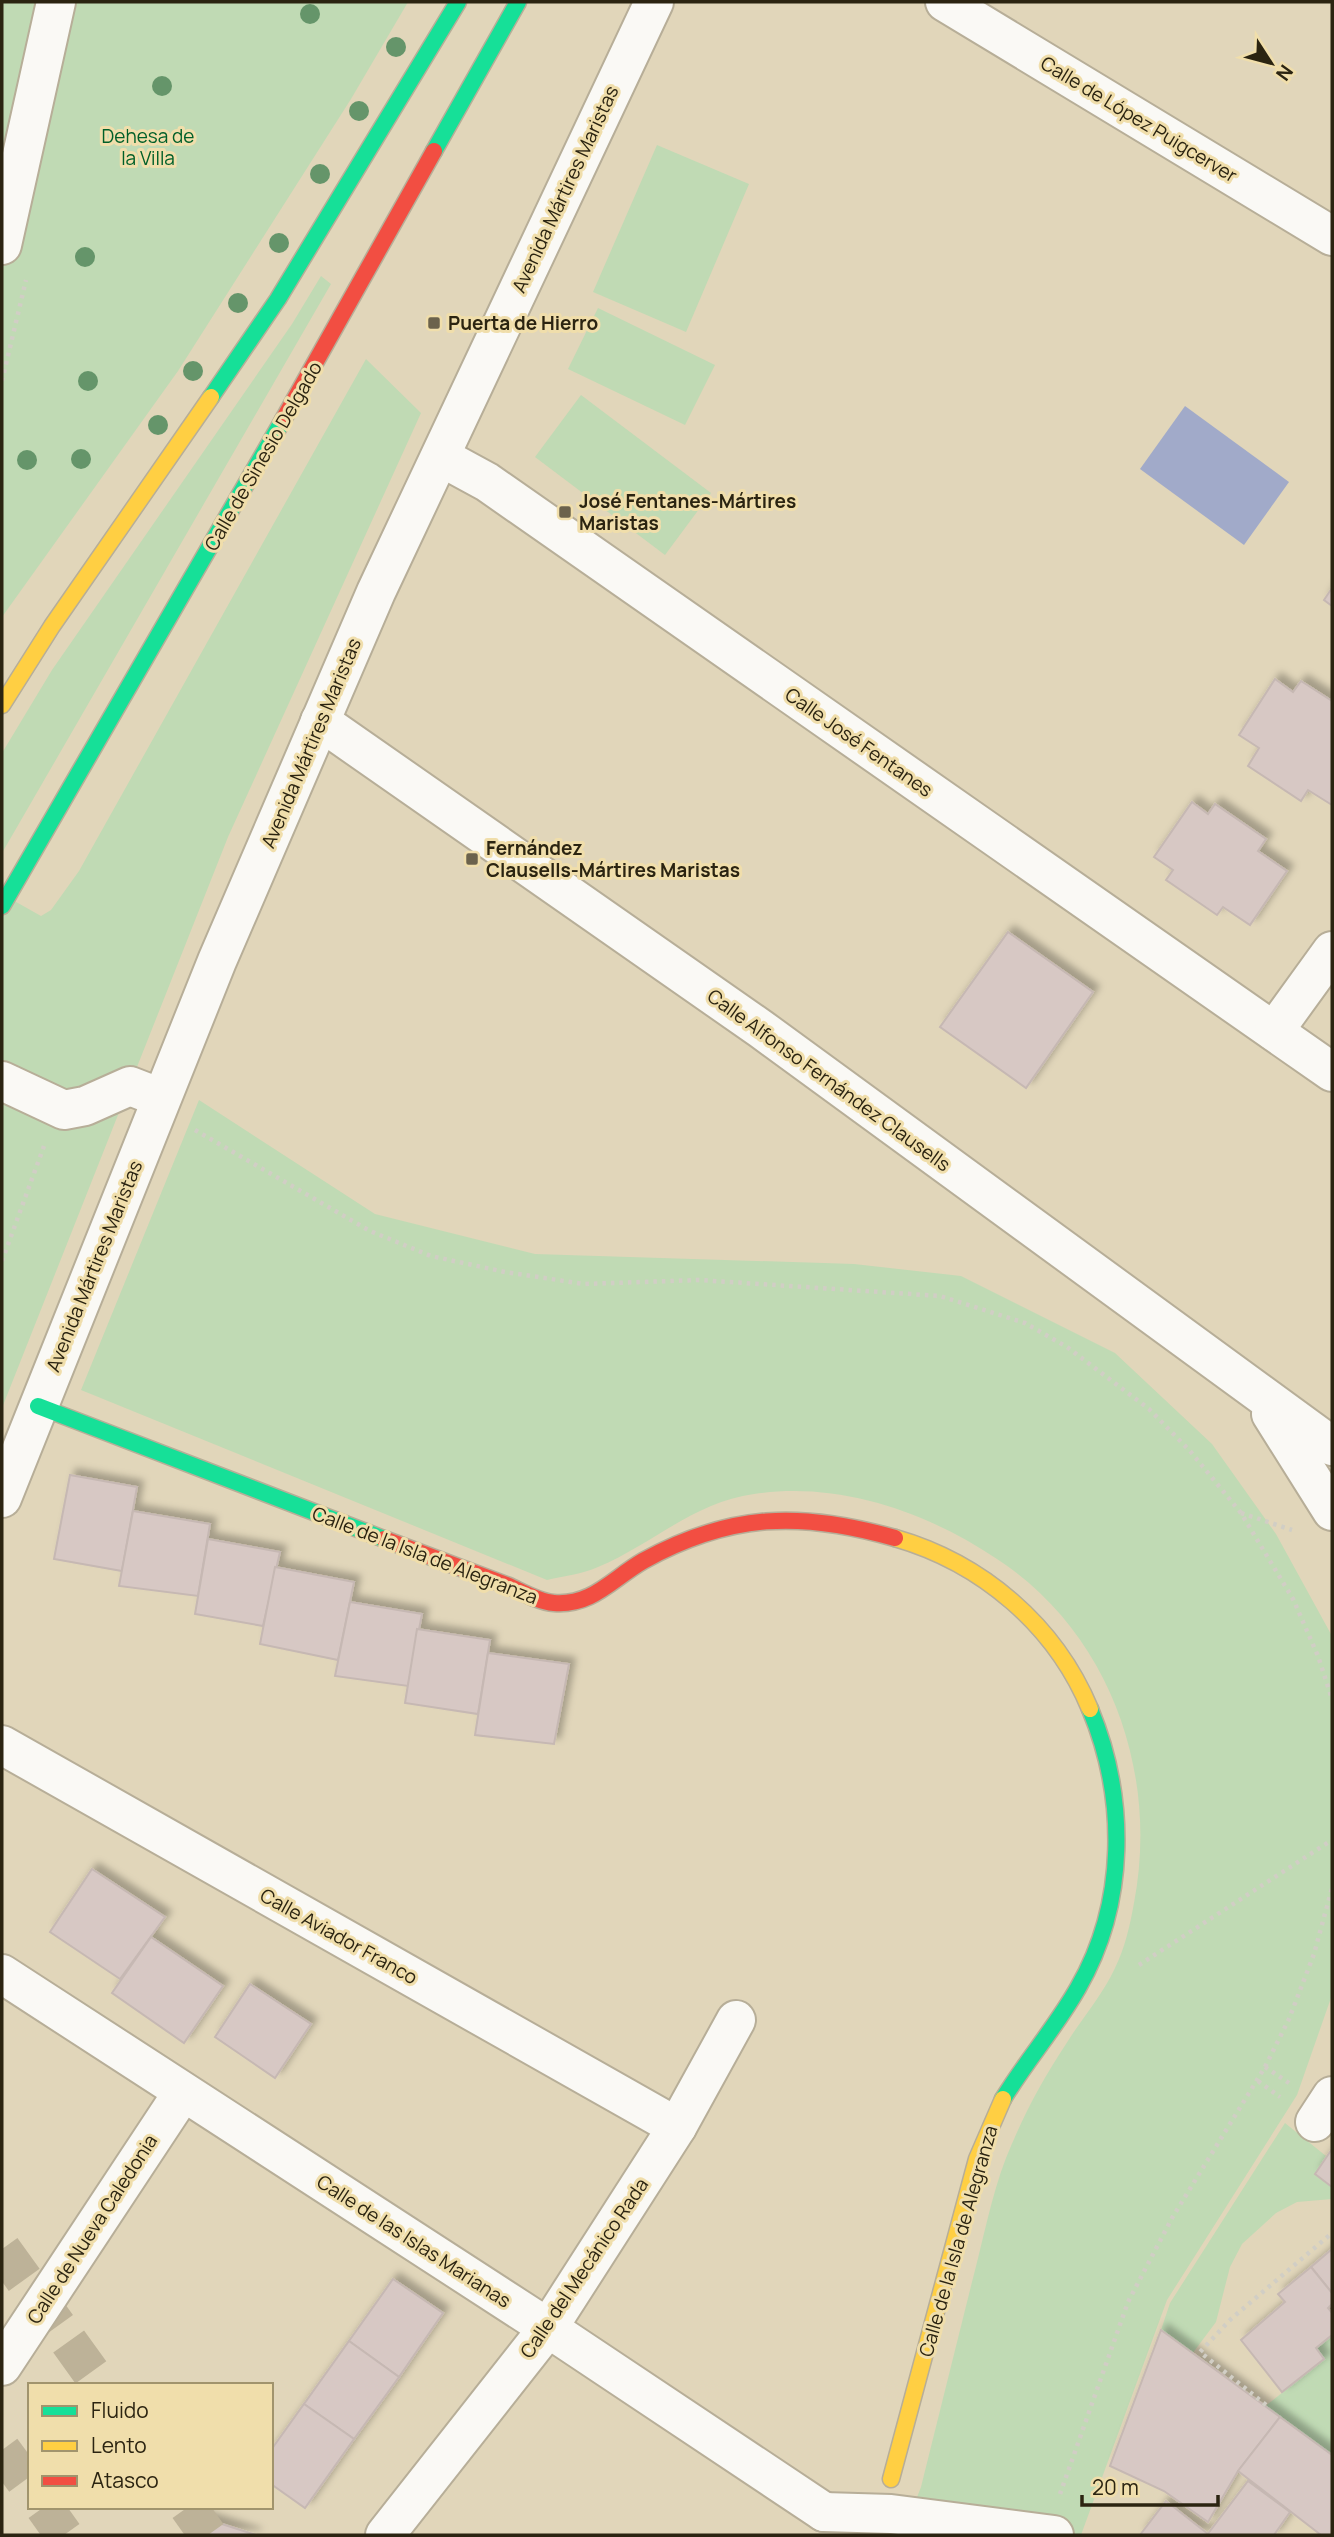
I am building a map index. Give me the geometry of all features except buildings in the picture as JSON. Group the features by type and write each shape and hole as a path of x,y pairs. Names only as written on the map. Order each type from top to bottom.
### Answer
{"street":[{"path":"2,245 56,2"},
{"path":"2,705 52,626 278,299 458,2"},
{"name":"Calle de Sinesio Delgado","path":"2,906 240,498 518,2"},
{"name":"Avenida Mártires Maristas","path":"2,1498 161,1098 376,592 654,2"},
{"name":"Calle de López Puigcerver","path":"945,2 1332,236"},
{"name":"Calle José Fentanes","path":"441,457 487,482 1332,1072"},
{"name":"Calle Alfonso Fernández Clausells","path":"320,721 761,1029 1332,1447"},
{"path":"1274,1031 1332,951"},
{"path":"2,1081 64,1110 85,1105 130,1086 161,1098"},
{"path":"1258,1395 1332,1511"},
{"name":"Calle de la Isla de Alegranza","path":"38,1406 552,1603 584,1601 640,1563 712,1529 767,1520 817,1522 877,1534 933,1552 979,1574 1020,1606 1056,1645 1085,1690 1105,1746 1116,1791 1116,1853 1112,1889 1101,1939 1082,1982 1017,2077 986,2133 891,2479"},
{"name":"Calle Aviador Franco","path":"2,1745 677,2127"},
{"name":"Calle de las Islas Marianas","path":"2,1974 548,2328 821,2524"},
{"name":"Calle del Mecánico Rada","path":"385,2535 548,2328 677,2127 736,2020"},
{"name":"Calle de Nueva Caledonia","path":"2,2366 183,2092"},
{"path":"821,2524 891,2515 1052,2534"}],"path":[{"path":"191,1127 370,1231 431,1256 505,1272 584,1284 699,1280 940,1296 1025,1323 1067,1347 1112,1378 1149,1409 1190,1451 1241,1513 1293,1599 1318,1656 1332,1699"},
{"path":"2,1261 44,1145"},
{"path":"1241,1513 1299,1533"},
{"path":"1082,1982 1104,1986 1332,1840"},
{"path":"1052,2534 1055,2508 1128,2302 1172,2218 1265,2067 1314,1954 1332,1888"},
{"path":"1266,2405 1199,2352 1231,2319 1332,2233"}],"green space":[{"name":"Dehesa de la Villa","path":"2,2 408,2 351,99 178,371 2,617"},
{"path":"657,145 749,184 686,332 593,292"},
{"path":"321,276 331,284 2,853 2,753 52,670 292,324"},
{"path":"598,308 715,365 685,425 568,369"},
{"path":"366,359 421,413 228,837 2,1408 2,894 41,916 51,910 79,871"},
{"path":"581,395 711,493 665,555 535,457"},
{"path":"199,1100 375,1214 535,1254 854,1264 961,1276 1115,1353 1212,1444 1276,1534 1332,1636 1332,1995 1297,2095 1167,2300 1081,2535 902,2535 921,2487 1006,2158 1049,2071 1110,1978 1122,1952 1131,1920 1140,1854 1139,1805 1131,1757 1117,1710 1097,1666 1070,1626 1036,1590 997,1559 941,1527 881,1504 818,1492 786,1491 732,1498 693,1515 598,1567 547,1580 81,1390"},
{"path":"1285,2123 1326,2156 1315,2174 1332,2187 1332,2199 1297,2202 1276,2213 1242,2244 1230,2267 1216,2322 1192,2354 1161,2330 1170,2303"},
{"path":"1332,2335 1332,2456 1263,2408 1324,2359 1316,2348"}],"water":[{"path":"1185,406 1289,482 1244,545 1140,469"}],"tunnel":[{"path":"2,2249 99,2383"},
{"path":"2,2450 28,2485"},
{"path":"45,2509 64,2535"},
{"path":"189,2509 208,2535"}],"traffic: fast":[{"path":"211,397 278,299 458,2"},
{"path":"434,151 518,2"},
{"path":"2,906 283,420"},
{"path":"38,1406 384,1539"},
{"path":"1003,2099 1078,1988 1106,1921 1113,1886 1115,1814 1111,1778 1090,1709"}],"traffic: slow":[{"path":"2,705 52,626 211,397"},
{"path":"895,1538 957,1563 1012,1601 1057,1650 1090,1709"},
{"path":"891,2479 977,2159 1003,2099"}],"traffic: jam":[{"path":"283,420 434,151"},
{"path":"384,1539 537,1599 567,1603 591,1596 643,1561 675,1545 706,1533 736,1526 766,1521 828,1523 895,1538"}],"place":[{"name":"Puerta de Hierro","path":"434,323"},
{"name":"José Fentanes-Mártires Maristas","path":"565,512"},
{"name":"Fernández Clausells-Mártires Maristas","path":"472,859"}]}
